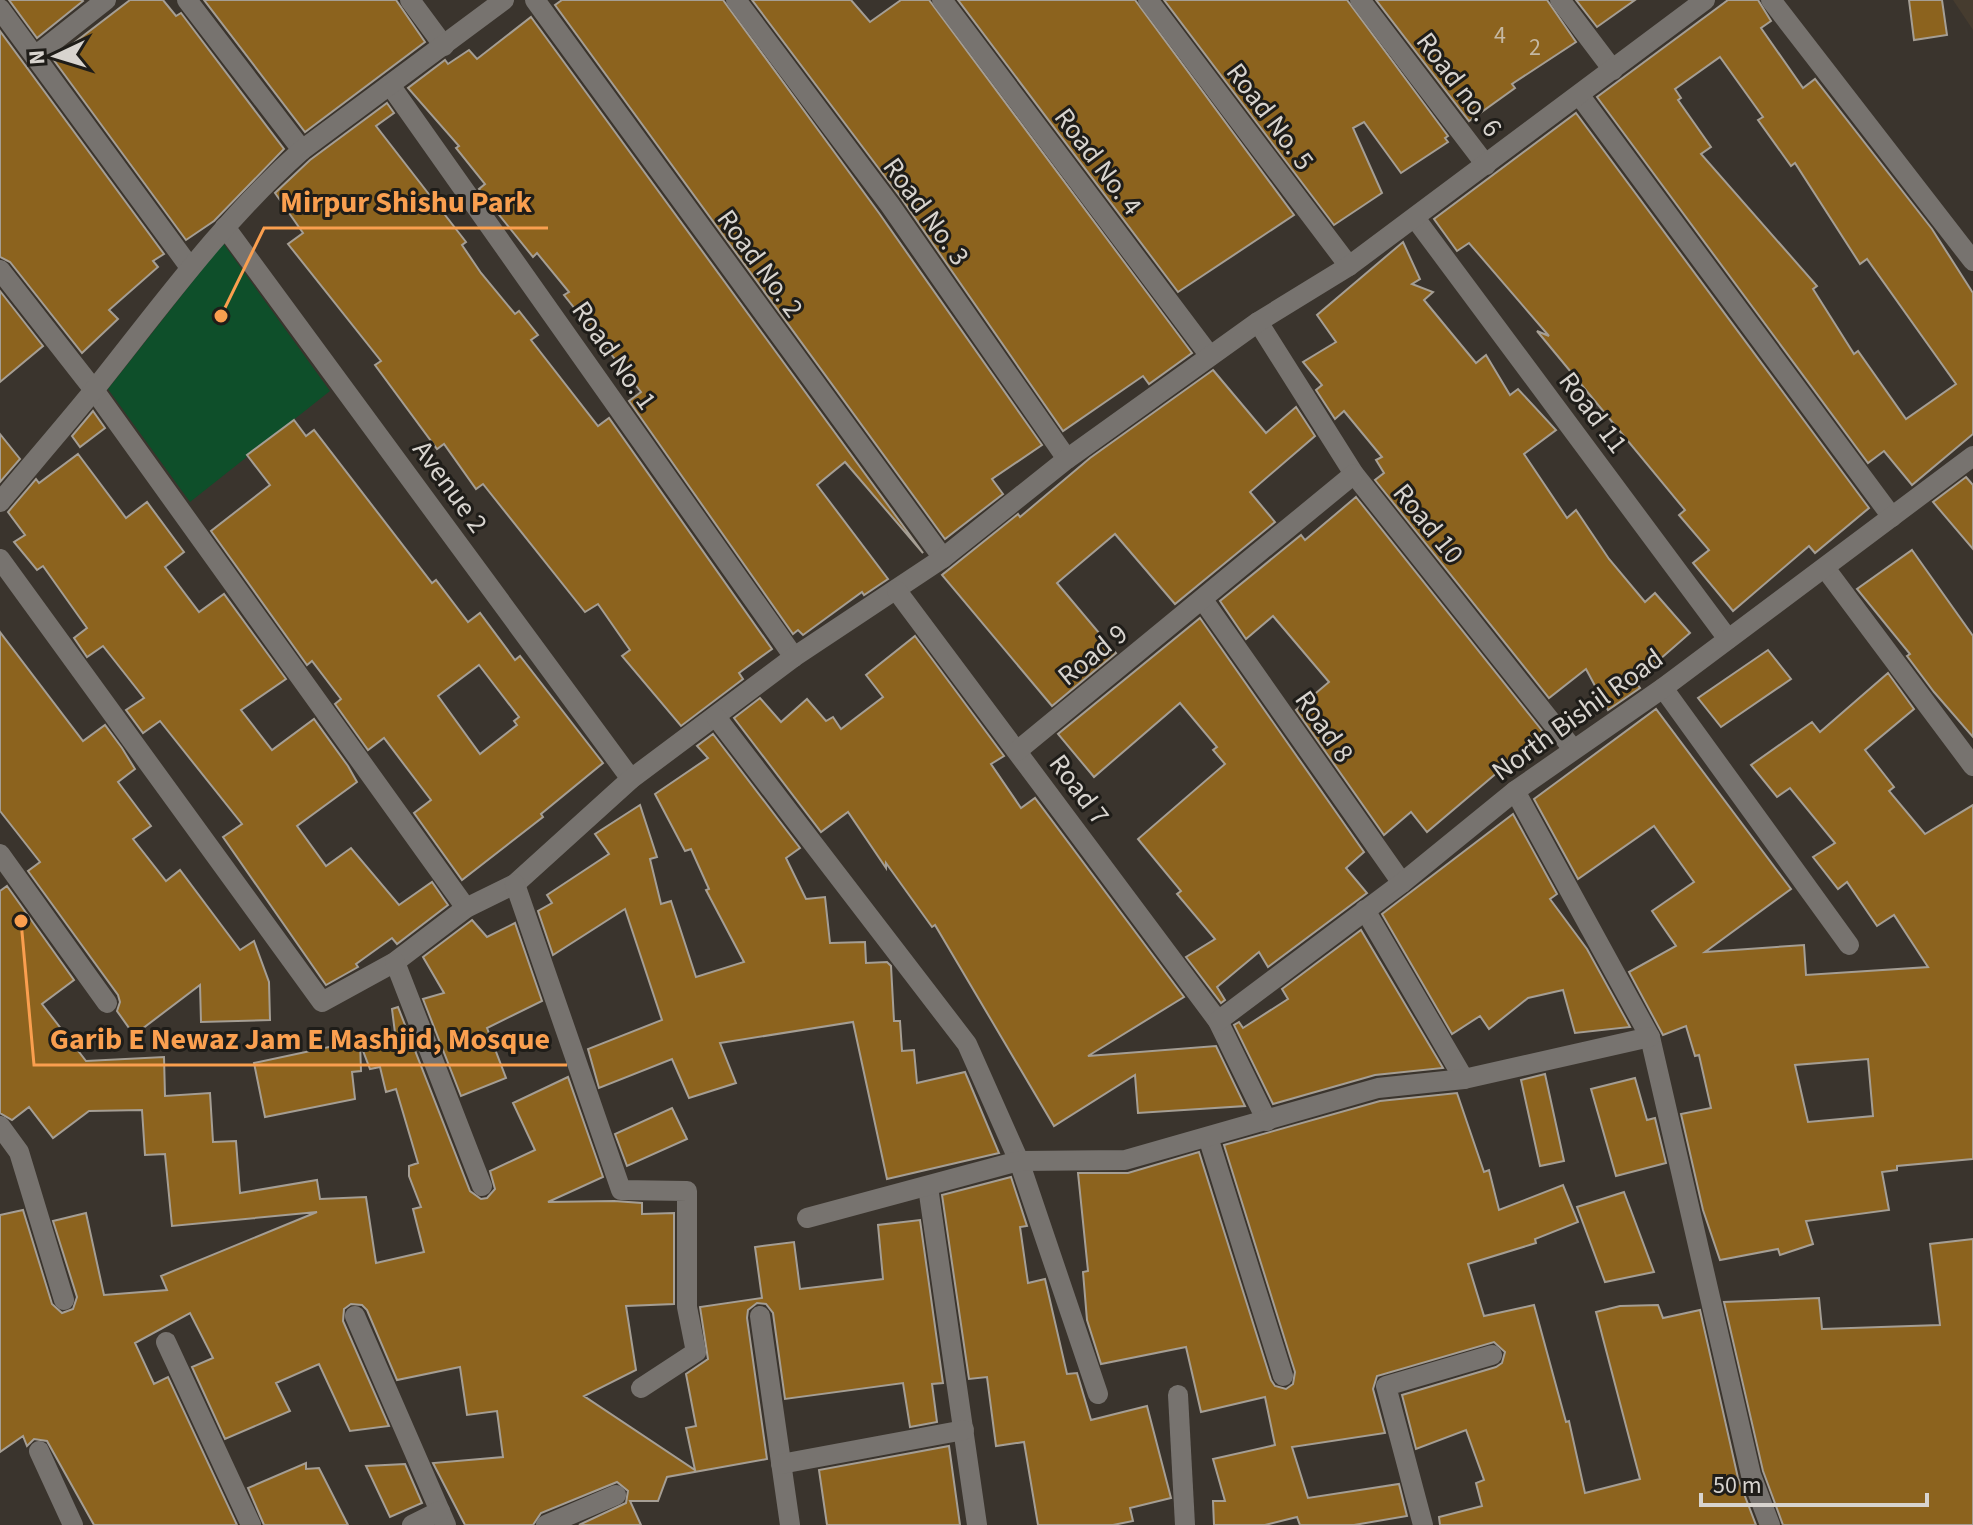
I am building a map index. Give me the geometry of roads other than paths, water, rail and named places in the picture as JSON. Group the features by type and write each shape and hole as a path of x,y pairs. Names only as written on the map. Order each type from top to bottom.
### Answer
{"street":[{"path":"35,56 106,0"},
{"path":"187,0 302,150"},
{"path":"410,0 444,46"},
{"path":"0,502 94,390 189,266 302,150 504,0"},
{"name":"Road No. 2","path":"535,0 943,558"},
{"name":"Road No. 3","path":"736,0 890,205 1067,459"},
{"name":"Road No. 4","path":"942,0 1210,356"},
{"name":"Road No. 5","path":"1148,0 1349,266"},
{"name":"Road no. 6","path":"1360,0 1486,165"},
{"path":"1560,0 1613,70"},
{"path":"0,559 322,1002 395,962 466,908 515,884 631,779 794,657 943,558 1067,459 1258,322 1349,266 1705,0"},
{"path":"1771,0 1973,261"},
{"path":"0,9 7,31 35,56 189,266"},
{"name":"Road No. 1","path":"390,85 794,657"},
{"path":"1580,96 1892,517"},
{"name":"Road 11","path":"1415,218 1728,639"},
{"name":"Avenue 2","path":"225,227 631,779"},
{"path":"0,270 94,390 466,908"},
{"name":"Road 10","path":"1258,322 1354,474 1573,749"},
{"name":"North Bishil Road","path":"1218,1021 1402,883 1515,791 1663,688 1973,456"},
{"name":"Road 9","path":"1017,751 1354,474"},
{"path":"1825,568 1973,766"},
{"name":"Road 7","path":"897,591 1218,1021 1267,1121"},
{"name":"Road 8","path":"1203,600 1402,883"},
{"path":"1663,688 1849,945"},
{"path":"716,717 967,1044 1019,1161 1098,1394"},
{"path":"1515,791 1650,1037 1751,1475 1770,1525"},
{"path":"0,854 107,1003"},
{"path":"515,884 621,1190 687,1191 687,1307 696,1352 641,1388"},
{"path":"1365,910 1464,1079"},
{"path":"395,962 482,1186"},
{"path":"807,1218 1019,1161 1125,1160 1378,1088 1464,1079 1650,1037"},
{"path":"0,1126 19,1152 64,1300"},
{"path":"1208,1137 1283,1376"},
{"path":"928,1187 977,1525"},
{"path":"355,1316 443,1518 412,1525"},
{"path":"760,1316 790,1525"},
{"path":"166,1342 251,1525"},
{"path":"1423,1525 1386,1386 1492,1355"},
{"path":"1178,1395 1185,1525"},
{"path":"781,1464 964,1430"},
{"path":"39,1451 73,1525"},
{"path":"546,1525 616,1495"}],"place":[{"name":"Mirpur Shishu Park","path":"221,316"},
{"name":"Garib E Newaz Jam E Mashjid, Mosque","path":"21,921"}]}
